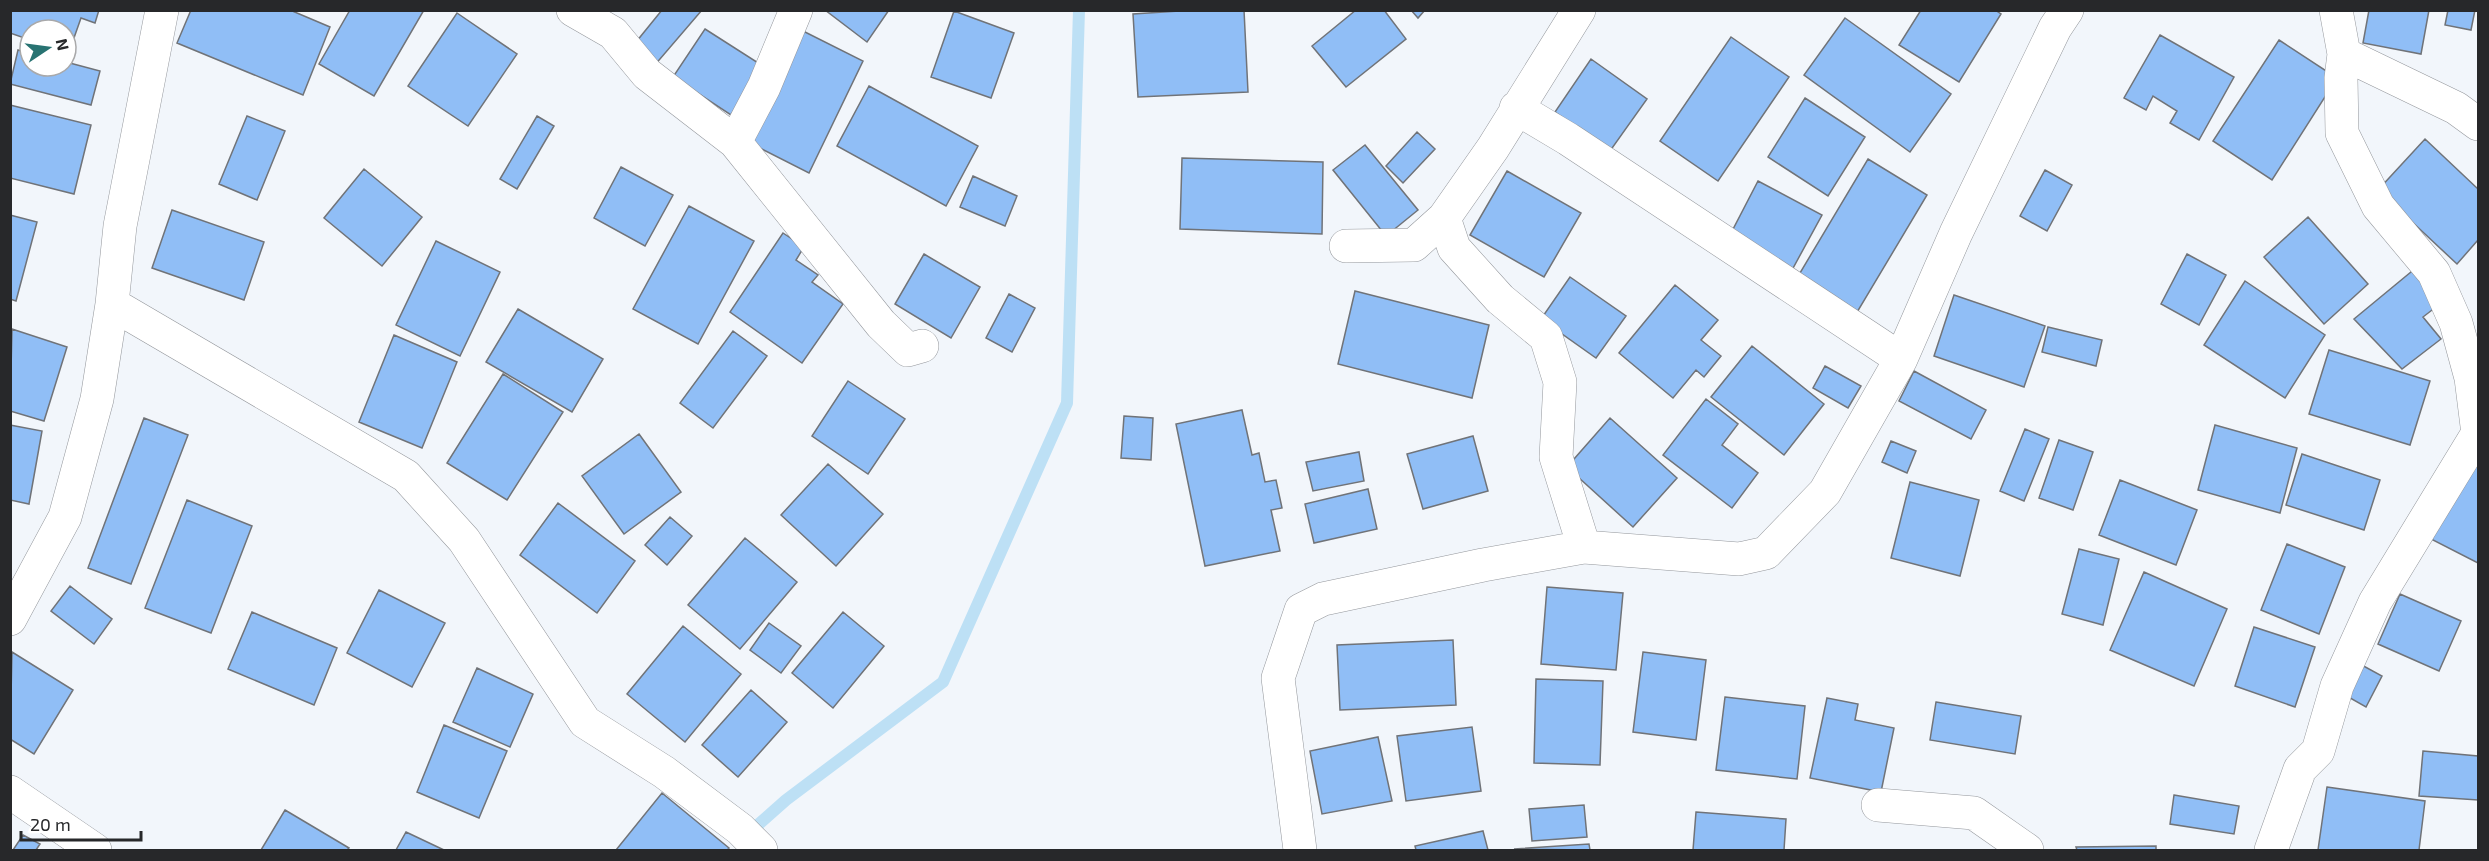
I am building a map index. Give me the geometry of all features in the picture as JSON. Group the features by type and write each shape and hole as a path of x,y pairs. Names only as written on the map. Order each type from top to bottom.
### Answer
{"street":[{"path":"10,619 64,517 97,399 112,304 120,226 162,10"},
{"path":"573,10 613,33 647,74 735,142 881,324 908,350 922,346"},
{"path":"735,142 764,87 796,10"},
{"path":"1346,246 1414,245 1444,218 1493,148 1579,10"},
{"path":"1300,850 1278,678 1301,610 1323,599 1484,565 1584,547 1739,559 1766,553 1825,492 1901,358 1961,223 2055,28 2067,10"},
{"path":"2271,850 2300,769 2318,751 2337,686 2375,602 2478,434 2471,378 2456,323 2434,273 2378,206 2342,133 2341,78 2344,54 2336,10"},
{"path":"2344,54 2456,108 2478,123"},
{"path":"1516,108 1568,139 1901,358"},
{"path":"1444,218 1454,248 1500,299 1546,337 1560,382 1556,457 1584,547"},
{"path":"112,304 406,476 464,540 585,722 664,772 751,840"},
{"path":"10,792 95,850"},
{"path":"1878,805 1974,813 2027,850"}],"building":[{"path":"10,10 99,10 95,23 81,18 78,26 78,18 18,18 18,36 10,33"},
{"path":"191,10 290,10 330,27 303,95 177,43"},
{"path":"350,10 424,10 374,96 319,64"},
{"path":"662,10 702,10 654,66 632,47"},
{"path":"825,10 889,10 867,42"},
{"path":"1244,10 1248,92 1138,97 1133,14"},
{"path":"1356,10 1384,10 1406,39 1346,87 1312,46"},
{"path":"1411,10 1425,10 1418,18"},
{"path":"1921,10 1995,10 2001,14 1959,82 1899,45"},
{"path":"2369,10 2429,10 2421,54 2363,43"},
{"path":"2448,10 2475,10 2471,30 2445,25"},
{"path":"954,11 1014,33 991,98 931,77"},
{"path":"457,13 517,54 468,126 408,86"},
{"path":"1845,18 1951,94 1910,152 1804,75"},
{"path":"705,29 763,66 731,115 673,77"},
{"path":"801,30 863,61 809,173 746,141"},
{"path":"2160,35 2234,77 2199,140 2170,123 2177,111 2153,96 2146,110 2124,98"},
{"path":"1731,37 1789,77 1718,181 1660,141"},
{"path":"2279,40 2337,78 2272,180 2213,141"},
{"path":"18,50 18,78 78,78 78,65 100,71 91,105 10,84"},
{"path":"1591,59 1647,99 1610,151 1555,112"},
{"path":"869,86 978,146 946,206 837,146"},
{"path":"1805,98 1865,137 1828,196 1768,157"},
{"path":"10,105 91,125 74,194 10,178"},
{"path":"247,116 285,131 257,200 219,184"},
{"path":"537,116 554,126 517,189 500,179"},
{"path":"1417,132 1435,149 1403,183 1386,166"},
{"path":"2425,139 2478,189 2478,240 2457,264 2378,190"},
{"path":"1365,145 1418,210 1386,236 1333,170"},
{"path":"1182,158 1323,162 1322,234 1180,229"},
{"path":"1868,159 1927,195 1856,314 1797,278"},
{"path":"621,167 673,195 645,246 594,218"},
{"path":"364,169 422,217 382,266 324,218"},
{"path":"2045,170 2072,185 2047,231 2020,216"},
{"path":"1507,171 1581,213 1544,277 1470,235"},
{"path":"973,176 1017,196 1005,226 960,207"},
{"path":"1758,181 1822,215 1792,270 1729,237"},
{"path":"689,206 754,241 698,344 633,309"},
{"path":"172,210 264,242 244,300 152,268"},
{"path":"10,215 37,222 16,301 10,299"},
{"path":"2308,217 2368,284 2324,324 2264,257"},
{"path":"783,233 804,247 796,260 818,275 812,282 843,304 802,363 730,312"},
{"path":"436,241 500,272 460,356 396,325"},
{"path":"924,254 980,287 951,338 895,304"},
{"path":"2187,254 2226,275 2199,325 2161,304"},
{"path":"2417,267 2445,300 2423,317 2441,339 2402,369 2354,319"},
{"path":"1570,277 1626,316 1596,358 1541,319"},
{"path":"2245,281 2325,335 2285,398 2204,345"},
{"path":"1675,285 1718,320 1701,340 1721,356 1704,377 1696,370 1673,398 1619,353"},
{"path":"1355,291 1489,325 1472,398 1338,364"},
{"path":"1009,294 1035,308 1012,352 986,338"},
{"path":"1954,295 2045,326 2024,387 1934,356"},
{"path":"518,309 603,359 572,412 486,362"},
{"path":"2048,327 2102,340 2096,366 2042,352"},
{"path":"12,329 67,347 44,421 10,411"},
{"path":"733,331 767,356 713,428 680,403"},
{"path":"394,335 457,362 422,448 359,422"},
{"path":"1752,346 1824,404 1784,455 1711,397"},
{"path":"2329,350 2430,381 2410,445 2309,414"},
{"path":"1825,366 1861,386 1848,408 1813,388"},
{"path":"1914,371 1986,410 1971,439 1899,401"},
{"path":"503,374 563,412 507,500 447,463"},
{"path":"848,381 905,419 868,474 812,436"},
{"path":"1706,399 1738,424 1722,445 1758,473 1732,508 1663,455"},
{"path":"1242,410 1252,455 1259,453 1265,482 1276,480 1282,508 1271,510 1280,551 1205,566 1176,424"},
{"path":"1124,416 1153,418 1151,460 1121,458"},
{"path":"144,418 188,435 131,584 88,568"},
{"path":"1610,418 1677,478 1633,527 1567,467"},
{"path":"10,425 42,431 29,504 10,500"},
{"path":"2215,425 2297,448 2280,513 2198,490"},
{"path":"2025,429 2049,439 2024,501 2000,491"},
{"path":"639,434 681,492 624,534 582,476"},
{"path":"1473,436 1488,491 1423,509 1407,454"},
{"path":"2059,440 2093,452 2073,510 2039,498"},
{"path":"1891,441 1916,451 1907,473 1882,462"},
{"path":"1359,452 1364,481 1313,491 1306,462"},
{"path":"2302,454 2380,480 2364,530 2286,505"},
{"path":"2468,462 2478,467 2478,563 2429,538"},
{"path":"828,464 883,514 836,566 781,515"},
{"path":"2120,480 2197,510 2176,565 2099,535"},
{"path":"1910,482 1979,500 1960,576 1891,558"},
{"path":"1368,489 1377,529 1314,543 1305,504"},
{"path":"187,500 252,526 211,633 145,608"},
{"path":"558,503 635,561 597,613 520,555"},
{"path":"670,517 692,536 667,565 645,545"},
{"path":"745,538 797,582 740,649 688,605"},
{"path":"2287,544 2345,567 2319,634 2261,610"},
{"path":"2079,549 2119,559 2103,625 2062,614"},
{"path":"2144,572 2227,609 2194,686 2110,650"},
{"path":"70,586 112,619 94,644 51,611"},
{"path":"1547,587 1623,593 1616,670 1541,664"},
{"path":"379,590 445,623 412,687 347,653"},
{"path":"2400,594 2461,621 2439,671 2378,644"},
{"path":"252,612 337,648 314,705 228,669"},
{"path":"843,612 884,646 833,708 792,673"},
{"path":"769,623 801,646 781,673 750,650"},
{"path":"683,626 741,674 685,742 627,694"},
{"path":"2254,627 2315,647 2295,707 2235,686"},
{"path":"1453,640 1456,705 1340,710 1337,645"},
{"path":"12,652 73,690 34,754 10,739"},
{"path":"1643,652 1706,660 1696,740 1633,732"},
{"path":"2358,663 2382,676 2366,707 2343,694"},
{"path":"477,668 533,694 510,747 453,722"},
{"path":"1536,679 1603,681 1600,765 1534,763"},
{"path":"751,690 787,722 738,777 702,745"},
{"path":"1725,697 1805,706 1797,779 1716,770"},
{"path":"1827,698 1858,704 1855,720 1894,728 1881,792 1810,778"},
{"path":"1936,702 2021,716 2015,754 1930,740"},
{"path":"444,725 507,751 479,818 417,792"},
{"path":"1472,727 1481,791 1406,801 1397,736"},
{"path":"1378,737 1392,801 1322,814 1310,751"},
{"path":"2423,751 2478,756 2478,800 2419,796"},
{"path":"2327,787 2425,801 2419,850 2318,850"},
{"path":"662,793 729,848 727,850 616,850"},
{"path":"2174,795 2239,806 2234,834 2170,824"},
{"path":"1584,805 1587,837 1532,841 1529,809"},
{"path":"285,810 349,848 347,850 261,850"},
{"path":"1696,812 1786,819 1784,850 1693,850"},
{"path":"1483,831 1488,850 1416,850 1415,846"},
{"path":"406,832 444,850 396,850"},
{"path":"23,835 40,844 36,850 13,850"},
{"path":"1589,844 1590,850 1514,849"},
{"path":"2156,846 2156,850 2077,850 2076,847"}],"waterway":[{"path":"752,837 752,830 786,800 943,682 1067,403 1079,10"}]}
